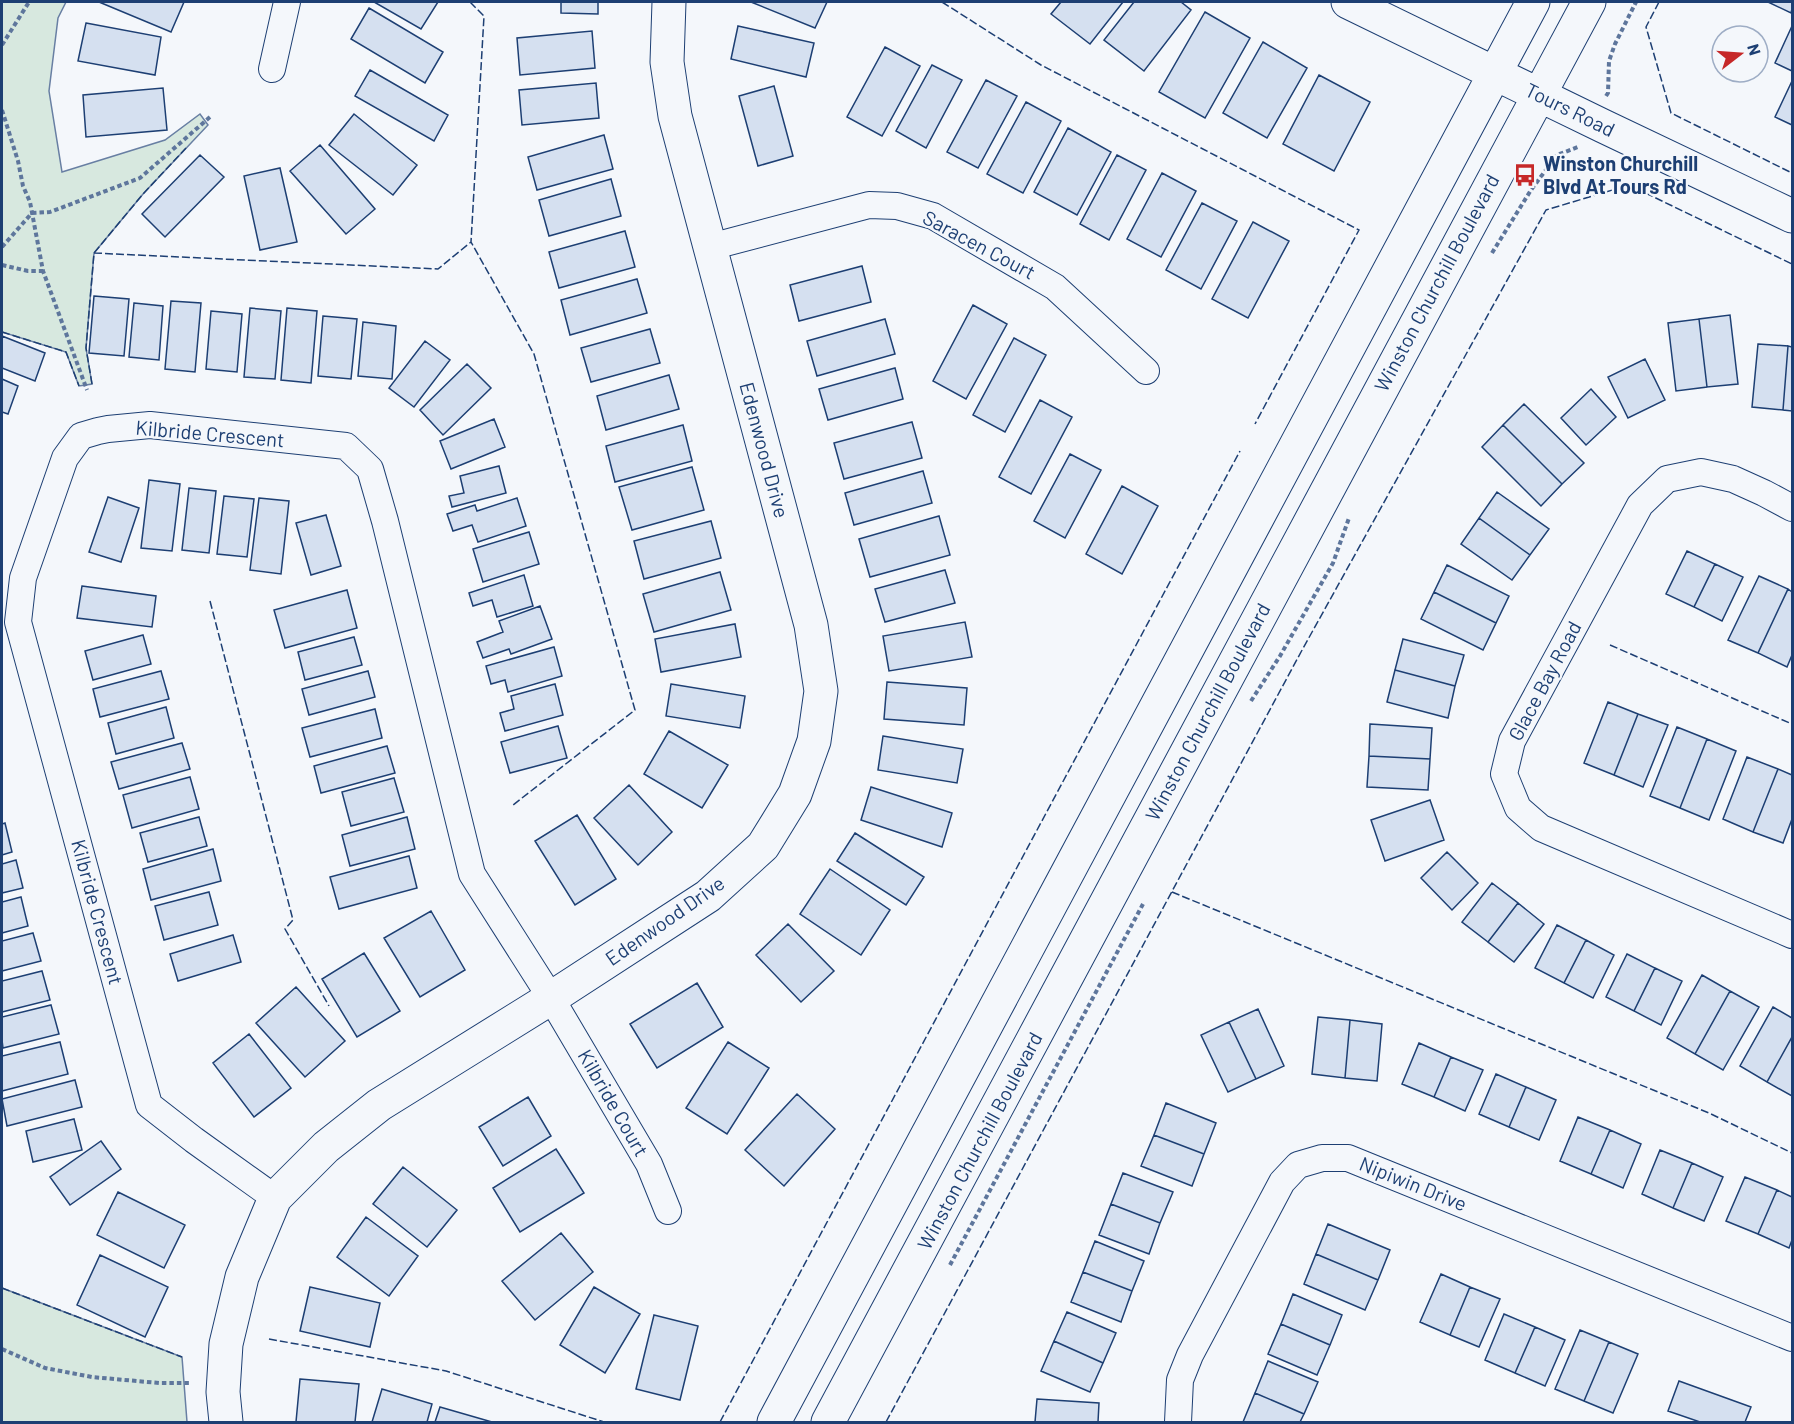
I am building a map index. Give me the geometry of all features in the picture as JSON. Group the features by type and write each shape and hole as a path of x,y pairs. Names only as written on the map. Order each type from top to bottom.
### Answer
{"main road":[{"name":"Edenwood Drive","path":"226,1422 224,1392 226,1344 242,1277 275,1198 326,1147 379,1105 551,998 708,896 763,846 795,794 814,741 821,692 811,626 675,116 667,62 669,2"},
{"name":"Tours Road","path":"1348,2 1792,216"},
{"path":"774,1422 1533,2"},
{"name":"Winston Churchill Boulevard","path":"828,1422 1588,2"}],"street":[{"path":"272,69 287,2"},
{"name":"Saracen Court","path":"710,247 869,205 897,206 933,216 1055,287 1146,371"},
{"name":"Kilbride Crescent","path":"275,1198 149,1105 18,622 22,578 65,458 81,436 108,429 150,425 346,446 370,469 385,521 472,874 551,998"},
{"name":"Glace Bay Road","path":"1792,508 1733,479 1701,472 1667,479 1640,505 1512,741 1504,774 1518,808 1541,828 1792,935"},
{"name":"Kilbride Court","path":"551,998 649,1164 668,1211"},
{"name":"Nipiwin Drive","path":"1178,1422 1180,1380 1190,1355 1282,1182 1298,1165 1322,1158 1348,1158 1792,1338"}],"path":[{"path":"2,45 29,2"},
{"path":"1608,93 1609,60 1636,2"},
{"path":"2,110 18,161 23,186 30,202 43,271 87,390"},
{"path":"2,247 32,213 50,212 140,178 210,117"},
{"path":"1487,260 1531,190 1557,155 1577,148"},
{"path":"2,265 28,271 43,271"},
{"path":"1249,705 1333,563 1353,509"},
{"path":"944,1275 1148,895"},
{"path":"2,1349 45,1368 64,1372 159,1383 189,1383"}],"shaded area":[{"path":"2,2 66,2 58,18 49,91 62,172 165,140 200,114 208,125 143,194 94,253 86,348 92,384 79,386 66,352 2,332"},
{"path":"2,1288 182,1357 187,1422 2,1422"}],"building":[{"path":"99,2 184,2 171,32"},
{"path":"374,2 438,2 421,29"},
{"path":"561,2 598,2 598,14 561,13"},
{"path":"751,2 827,2 815,28"},
{"path":"1061,2 1123,2 1090,44 1051,14"},
{"path":"1134,2 1181,2 1191,10 1144,71 1104,40"},
{"path":"1768,2 1792,2 1791,13"},
{"path":"369,8 443,52 425,83 351,39"},
{"path":"1205,12 1250,38 1205,118 1159,92"},
{"path":"86,23 161,37 155,75 78,61"},
{"path":"738,26 814,43 806,77 731,59"},
{"path":"1792,26 1792,71 1775,63"},
{"path":"592,31 595,68 520,75 517,38"},
{"path":"1263,42 1307,68 1267,138 1223,113"},
{"path":"885,47 920,66 882,136 847,117"},
{"path":"932,65 962,80 926,148 896,131"},
{"path":"370,70 448,115 434,141 355,96"},
{"path":"1319,75 1370,102 1334,171 1283,144"},
{"path":"986,80 1017,96 978,168 947,152"},
{"path":"1792,81 1792,125 1775,117"},
{"path":"596,83 599,118 522,125 519,90"},
{"path":"774,86 793,156 758,166 739,96"},
{"path":"163,88 167,130 86,137 83,95"},
{"path":"1026,102 1061,121 1023,193 987,174"},
{"path":"354,114 417,165 393,195 329,145"},
{"path":"1068,128 1111,152 1077,215 1034,192"},
{"path":"604,135 613,169 537,190 528,157"},
{"path":"320,145 375,209 346,234 290,171"},
{"path":"200,155 224,177 165,237 142,214"},
{"path":"1117,155 1146,170 1109,240 1080,224"},
{"path":"280,168 297,242 260,250 244,176"},
{"path":"1162,173 1196,191 1161,257 1127,239"},
{"path":"611,179 621,216 549,236 539,200"},
{"path":"1202,203 1237,221 1201,289 1166,270"},
{"path":"1253,222 1289,241 1248,318 1212,299"},
{"path":"625,231 635,267 559,288 549,252"},
{"path":"862,266 871,302 799,321 790,285"},
{"path":"637,279 647,313 570,335 561,300"},
{"path":"94,296 129,299 124,356 89,353"},
{"path":"171,301 201,303 195,372 165,369"},
{"path":"134,303 163,306 159,360 129,357"},
{"path":"973,305 1007,324 966,399 933,381"},
{"path":"250,308 281,311 275,379 244,377"},
{"path":"287,308 317,311 311,383 281,380"},
{"path":"211,311 242,314 237,372 206,369"},
{"path":"1730,315 1738,384 1707,387 1699,319"},
{"path":"323,316 357,319 351,379 318,376"},
{"path":"885,319 895,354 817,376 807,341"},
{"path":"1699,319 1707,387 1676,391 1668,323"},
{"path":"363,322 396,326 392,379 358,376"},
{"path":"650,329 660,363 591,382 581,348"},
{"path":"2,336 45,353 35,381 2,368"},
{"path":"1014,338 1046,355 1005,432 973,415"},
{"path":"425,341 450,360 414,407 389,388"},
{"path":"1758,344 1788,346 1783,410 1752,407"},
{"path":"1788,346 1792,347 1792,411 1783,410"},
{"path":"1645,359 1665,400 1628,418 1608,377"},
{"path":"467,364 491,388 443,435 420,410"},
{"path":"895,368 903,399 828,420 819,389"},
{"path":"669,375 679,409 606,430 597,396"},
{"path":"2,379 18,386 8,414 2,412"},
{"path":"1591,389 1616,417 1586,445 1561,418"},
{"path":"1040,400 1072,417 1031,494 999,477"},
{"path":"1524,404 1584,463 1562,484 1503,425"},
{"path":"494,419 505,447 451,469 440,441"},
{"path":"912,422 922,458 844,479 834,443"},
{"path":"683,425 692,461 615,482 606,446"},
{"path":"1503,425 1562,484 1541,506 1482,447"},
{"path":"1070,454 1101,470 1065,538 1034,521"},
{"path":"499,466 506,493 452,507 449,496 464,493 460,476"},
{"path":"692,467 704,510 632,530 619,487"},
{"path":"923,471 932,503 854,525 845,493"},
{"path":"149,480 180,484 172,551 141,548"},
{"path":"1122,486 1158,506 1122,574 1086,554"},
{"path":"189,488 216,491 209,553 182,550"},
{"path":"1497,492 1549,529 1530,555 1479,518"},
{"path":"224,496 254,499 247,557 217,554"},
{"path":"108,497 139,508 121,562 89,552"},
{"path":"259,498 289,501 281,574 250,570"},
{"path":"517,498 526,526 478,542 472,525 453,531 447,514 475,505 477,511"},
{"path":"326,515 341,566 311,575 296,523"},
{"path":"939,516 950,555 870,577 859,539"},
{"path":"1479,518 1530,555 1512,580 1461,544"},
{"path":"711,521 721,558 644,579 634,541"},
{"path":"529,532 539,564 483,582 473,549"},
{"path":"1687,551 1715,564 1694,607 1666,594"},
{"path":"1715,564 1743,577 1722,621 1694,607"},
{"path":"1447,565 1509,596 1496,623 1434,592"},
{"path":"945,570 955,603 885,622 875,589"},
{"path":"720,572 731,610 654,632 643,594"},
{"path":"524,575 533,606 497,617 492,600 473,606 469,593"},
{"path":"1759,576 1788,589 1758,653 1728,640"},
{"path":"82,586 156,596 152,627 77,618"},
{"path":"1788,589 1792,592 1792,655 1787,667 1758,653"},
{"path":"347,590 357,628 285,648 274,610"},
{"path":"1434,592 1496,623 1483,650 1421,619"},
{"path":"540,606 552,639 511,654 509,649 483,658 477,642 503,632 499,621"},
{"path":"965,622 972,657 889,671 883,636"},
{"path":"735,624 741,657 661,672 655,639"},
{"path":"143,635 151,664 93,680 85,651"},
{"path":"354,637 362,665 305,680 298,652"},
{"path":"1403,639 1464,655 1455,686 1395,670"},
{"path":"554,647 562,676 508,692 505,680 491,684 486,666"},
{"path":"1395,670 1455,686 1448,718 1387,702"},
{"path":"161,671 169,699 100,717 93,689"},
{"path":"368,671 375,697 309,715 302,689"},
{"path":"887,682 967,688 964,725 884,719"},
{"path":"555,684 563,715 505,731 500,713 514,709 511,696"},
{"path":"671,684 745,696 740,728 666,716"},
{"path":"1608,702 1638,714 1614,775 1584,763"},
{"path":"166,707 174,738 116,754 108,723"},
{"path":"375,709 382,738 310,757 302,728"},
{"path":"1638,714 1668,725 1643,787 1614,775"},
{"path":"1370,724 1432,728 1430,759 1369,756"},
{"path":"558,726 567,758 510,773 501,742"},
{"path":"1677,727 1707,739 1680,808 1650,796"},
{"path":"669,731 728,765 702,808 644,774"},
{"path":"883,736 963,749 957,783 878,770"},
{"path":"1707,739 1736,751 1709,820 1680,808"},
{"path":"182,743 190,769 119,789 111,762"},
{"path":"387,746 395,773 321,793 314,766"},
{"path":"1369,756 1430,759 1428,790 1367,787"},
{"path":"1747,757 1778,769 1753,832 1723,819"},
{"path":"1778,769 1792,775 1792,819 1783,843 1753,832"},
{"path":"190,777 199,809 132,828 123,795"},
{"path":"394,778 404,812 351,826 342,792"},
{"path":"629,785 672,832 638,865 594,818"},
{"path":"871,787 952,813 942,847 861,820"},
{"path":"1430,800 1444,840 1385,861 1371,820"},
{"path":"577,815 616,879 575,905 535,841"},
{"path":"199,817 207,846 148,862 140,833"},
{"path":"407,817 415,849 350,866 342,835"},
{"path":"5,823 12,852 2,855 2,824"},
{"path":"855,833 924,877 906,905 837,861"},
{"path":"213,849 221,881 151,900 143,869"},
{"path":"1447,852 1478,883 1452,910 1421,878"},
{"path":"409,856 417,888 339,909 330,877"},
{"path":"16,860 23,888 2,893 2,864"},
{"path":"830,869 890,910 861,955 800,914"},
{"path":"1492,883 1518,903 1488,942 1462,922"},
{"path":"209,892 218,925 164,940 155,906"},
{"path":"21,897 28,926 2,933 2,902"},
{"path":"1518,903 1544,924 1514,962 1488,942"},
{"path":"431,911 465,970 420,997 384,938"},
{"path":"788,924 834,971 801,1002 756,955"},
{"path":"1557,925 1586,940 1564,983 1535,968"},
{"path":"33,933 41,961 2,971 2,941"},
{"path":"233,935 241,962 178,981 170,954"},
{"path":"1586,940 1614,955 1593,998 1564,983"},
{"path":"364,953 400,1011 357,1037 322,979"},
{"path":"1627,954 1655,968 1634,1011 1606,997"},
{"path":"1655,968 1682,981 1661,1025 1634,1011"},
{"path":"42,971 50,1000 2,1012 2,981"},
{"path":"1702,975 1730,991 1695,1054 1667,1038"},
{"path":"697,983 723,1027 657,1068 630,1024"},
{"path":"296,987 345,1041 305,1077 256,1023"},
{"path":"1730,991 1759,1007 1723,1070 1695,1054"},
{"path":"51,1005 59,1034 3,1048 2,1017"},
{"path":"1773,1007 1792,1018 1792,1037 1767,1082 1740,1066"},
{"path":"1258,1009 1284,1066 1256,1079 1229,1022"},
{"path":"1318,1017 1350,1020 1345,1078 1312,1074"},
{"path":"1350,1020 1382,1024 1377,1081 1345,1078"},
{"path":"1229,1022 1256,1079 1228,1092 1201,1035"},
{"path":"249,1034 291,1088 254,1117 213,1063"},
{"path":"1792,1037 1792,1096 1767,1082"},
{"path":"60,1042 68,1074 2,1091 2,1056"},
{"path":"728,1042 769,1068 727,1134 686,1108"},
{"path":"1419,1043 1451,1057 1434,1097 1402,1084"},
{"path":"1451,1057 1483,1070 1465,1111 1434,1097"},
{"path":"1496,1074 1526,1087 1509,1127 1479,1114"},
{"path":"75,1080 82,1107 7,1126 2,1099"},
{"path":"1526,1087 1556,1100 1539,1140 1509,1127"},
{"path":"797,1094 835,1129 784,1186 745,1150"},
{"path":"528,1097 551,1136 503,1166 479,1127"},
{"path":"1166,1103 1216,1123 1204,1154 1154,1135"},
{"path":"1578,1117 1610,1130 1591,1174 1560,1161"},
{"path":"74,1119 82,1150 33,1162 26,1131"},
{"path":"1610,1130 1641,1144 1623,1188 1591,1174"},
{"path":"1154,1135 1204,1154 1192,1186 1141,1166"},
{"path":"101,1141 121,1169 70,1205 50,1177"},
{"path":"556,1149 584,1193 520,1232 493,1188"},
{"path":"1660,1150 1692,1163 1673,1208 1642,1194"},
{"path":"1692,1163 1723,1177 1704,1221 1673,1208"},
{"path":"403,1167 457,1210 427,1247 373,1204"},
{"path":"1123,1173 1173,1192 1160,1223 1111,1204"},
{"path":"1745,1177 1777,1190 1758,1234 1726,1221"},
{"path":"1777,1190 1792,1197 1792,1240 1789,1248 1758,1234"},
{"path":"118,1192 185,1225 164,1268 97,1235"},
{"path":"1111,1204 1160,1223 1149,1254 1099,1235"},
{"path":"366,1217 418,1256 389,1296 337,1257"},
{"path":"1328,1224 1390,1250 1378,1280 1316,1254"},
{"path":"561,1233 593,1272 535,1320 502,1281"},
{"path":"1095,1241 1144,1261 1132,1291 1083,1272"},
{"path":"1316,1254 1378,1280 1365,1310 1304,1284"},
{"path":"100,1255 168,1287 145,1337 77,1305"},
{"path":"1083,1272 1132,1291 1121,1322 1071,1302"},
{"path":"1441,1274 1470,1287 1450,1335 1420,1322"},
{"path":"310,1287 380,1303 370,1347 300,1331"},
{"path":"594,1287 640,1314 605,1373 560,1345"},
{"path":"1470,1287 1500,1299 1479,1347 1450,1335"},
{"path":"1293,1294 1342,1315 1330,1345 1281,1324"},
{"path":"1067,1312 1116,1333 1103,1363 1054,1341"},
{"path":"1504,1314 1535,1327 1515,1373 1485,1360"},
{"path":"654,1315 698,1326 680,1400 636,1389"},
{"path":"1281,1324 1330,1345 1317,1375 1268,1354"},
{"path":"1535,1327 1565,1340 1545,1386 1515,1373"},
{"path":"1580,1330 1609,1342 1584,1401 1555,1389"},
{"path":"1054,1341 1103,1363 1090,1392 1041,1371"},
{"path":"1609,1342 1638,1354 1613,1413 1584,1401"},
{"path":"1268,1361 1318,1382 1304,1414 1255,1393"},
{"path":"300,1379 359,1384 355,1422 296,1422"},
{"path":"1679,1381 1751,1407 1745,1422 1700,1422 1668,1411"},
{"path":"382,1389 432,1404 427,1422 372,1422"},
{"path":"1255,1393 1304,1414 1300,1422 1243,1422"},
{"path":"1037,1399 1099,1403 1098,1422 1035,1422"},
{"path":"440,1407 492,1422 435,1422"}],"fence":[{"path":"470,2 484,16 471,242 534,354 635,710 513,805"},
{"path":"942,2 1041,65 1359,230 1255,424"},
{"path":"1659,2 1646,27 1671,113 1792,173"},
{"path":"92,384 86,348 94,253 143,194 186,148"},
{"path":"886,1422 1301,652 1546,210 1629,185 1792,264"},
{"path":"94,253 438,269 471,242"},
{"path":"2,332 66,352 79,386"},
{"path":"720,1422 1240,451"},
{"path":"210,601 293,920 285,929 329,1006"},
{"path":"1610,645 1792,724"},
{"path":"1172,892 1709,1113 1792,1153"},
{"path":"2,1288 182,1357"},
{"path":"269,1339 446,1371 604,1422"}],"place":[{"name":"Winston Churchill Blvd At Tours Rd","path":"1525,175"}]}
